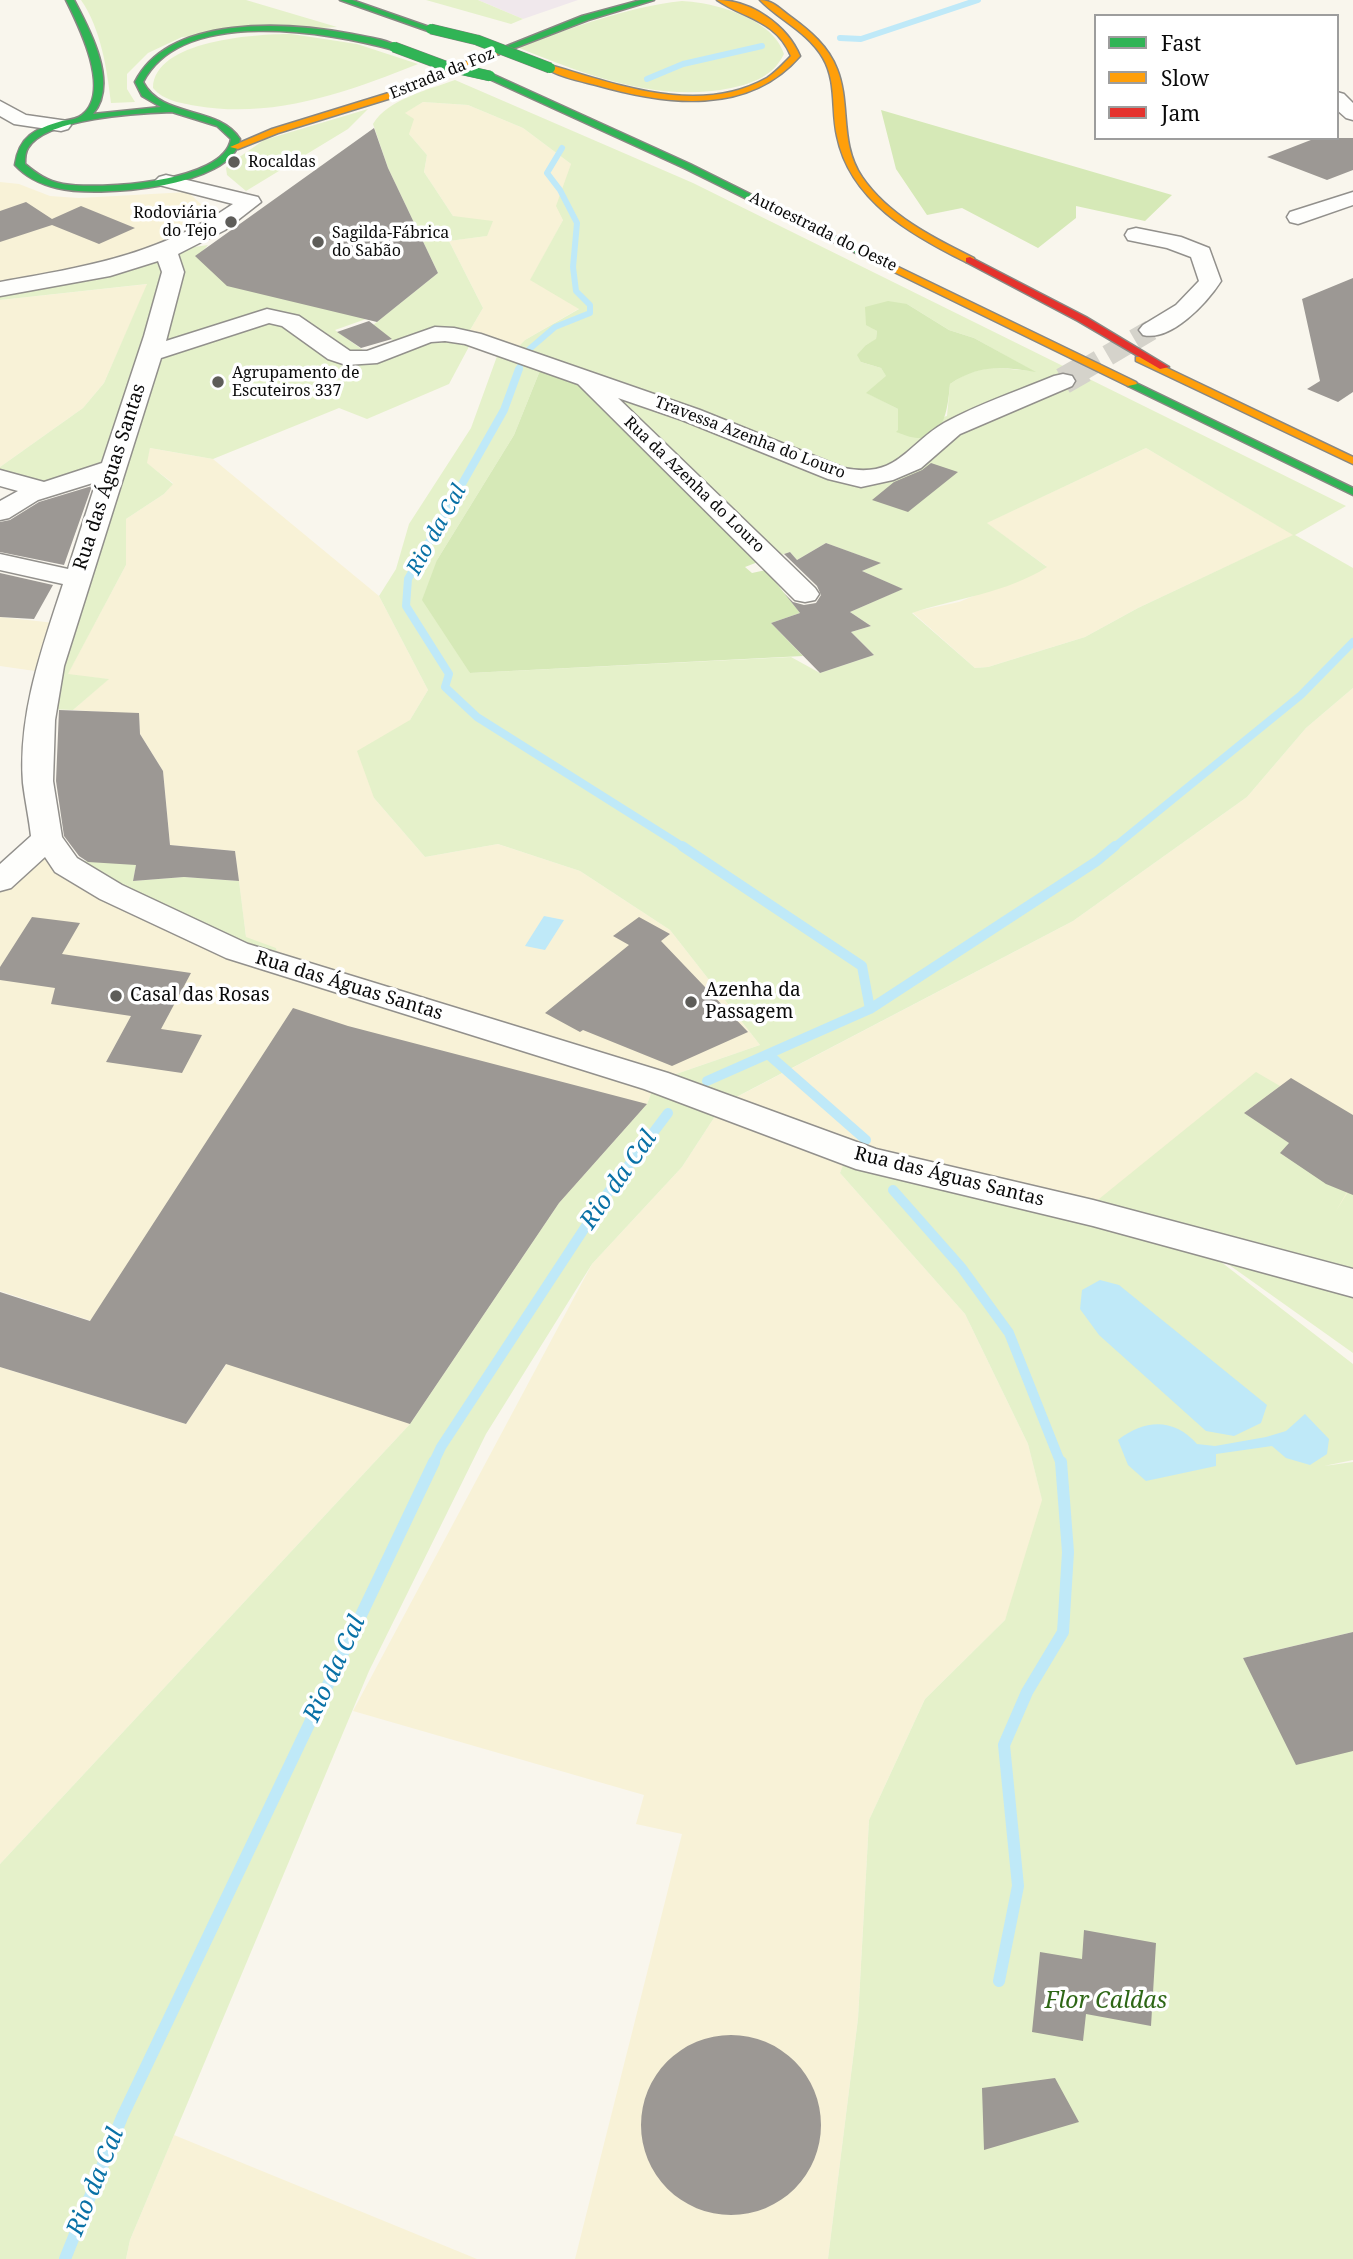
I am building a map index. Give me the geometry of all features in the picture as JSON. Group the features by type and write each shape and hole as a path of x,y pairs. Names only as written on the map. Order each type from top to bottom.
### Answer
{"main road":[{"path":"70,0 79,15 99,84 96,104 84,118"},
{"path":"344,0 543,71 618,90 680,98 738,92 764,84 785,72 796,56 792,41 774,27 721,0"},
{"name":"Estrada da Foz","path":"287,110 383,84 506,33 601,0"},
{"name":"Estrada da Foz","path":"214,165 235,147 287,125 394,94 568,24 650,0"},
{"path":"764,0 807,32 823,51 837,81 840,131 845,152 880,202 911,226 951,250 1120,338 1180,378"},
{"name":"Autoestrada do Oeste","path":"332,16 427,50 525,90 687,166 1353,492"},
{"path":"172,109 145,94 139,82 142,72 149,64 190,42 233,32 279,28 349,34 445,66 490,76"},
{"path":"543,71 603,102"},
{"path":"0,158 61,125 84,118 127,111 172,109 207,116 232,116"},
{"path":"207,116 232,128 236,137 235,147"},
{"path":"25,146 19,160 21,168 40,179"},
{"path":"14,177 106,189 166,181 214,165"},
{"path":"932,258 1353,461"}],"street":[{"path":"1339,100 1353,114"},
{"path":"0,107 21,120 61,125"},
{"path":"21,120 25,146"},
{"path":"214,165 217,173 250,202"},
{"path":"166,181 250,202"},
{"path":"1298,217 1353,198"},
{"path":"0,289 110,270 166,251 217,225 250,202"},
{"path":"1136,235 1173,242 1201,253 1210,281 1201,297 1181,313 1151,330"},
{"name":"Rua das Águas Santas","path":"166,251 173,272 50,666 40,720 39,845 111,892 237,951 656,1081 869,1160 1093,1213 1353,1283"},
{"name":"Travessa Azenha do Louro","path":"149,354 267,316 282,315 345,358 363,359 426,336 449,334 473,339 582,376 691,415 837,474 861,479 884,475 912,463 951,429 1063,380"},
{"name":"Rua da Azenha do Louro","path":"582,376 805,594"},
{"path":"0,512 29,495 114,468"},
{"path":"0,478 46,490"},
{"path":"0,562 78,579"},
{"path":"0,840 39,845"},
{"path":"0,881 39,845"}],"shaded area":[{"path":"478,0 578,0 523,19"},
{"path":"423,102 468,105 523,128 571,164 563,220 531,280 580,308 525,340 513,353 466,337 483,308 449,241 486,236 453,216 424,172 427,155 409,134 404,113"},
{"path":"0,182 19,184 50,196 79,198 188,192 205,208 196,226 174,239 122,258 0,284"},
{"path":"148,284 104,383 83,408 0,467 0,300"},
{"path":"150,448 213,459 379,596 428,690 410,720 374,798 425,857 498,844 580,871 670,930 760,1045 656,1081 647,1104 559,1203 410,1424 0,1864 0,1367 186,1424 226,1365 0,1291 0,881 47,838 111,892 246,937 235,851 170,845 163,771 140,734 139,714 73,710 108,679 67,675 126,565 126,519 164,494 173,483 146,463"},
{"path":"1146,448 1294,535 1138,608 1085,637 988,667 975,668 912,612 959,602 1046,566 986,523"},
{"path":"0,617 64,624 49,673 0,666"},
{"path":"1353,688 1353,1272 877,1155 733,1099 1073,921 1247,797 1306,728"},
{"path":"723,1104 848,1152 840,1173 965,1314 1028,1444 1046,1515 1005,1620 925,1699 869,1820 858,2019 828,2259 575,2259 682,1834 636,1824 644,1795 353,1711 592,1264 682,1167"},
{"path":"174,2135 477,2259 126,2259 130,2240"}],"green space":[{"path":"81,0 246,0 337,27 182,37 148,53 127,74 127,89 135,102 111,103 98,36"},
{"path":"426,0 478,0 523,19 511,24"},
{"path":"682,1 726,9 756,22 778,42 784,54 780,62 762,77 747,84 703,92 676,92 622,84 517,47 619,13"},
{"path":"291,34 357,44 418,64 338,93 282,106 254,109 185,104 168,99 153,88 158,72 170,59 188,50 232,38"},
{"path":"455,80 693,183 1346,506 1295,535 1353,568 1353,688 1306,728 1247,797 1073,921 723,1104 682,1167 592,1264 486,1434 369,1671 130,2240 126,2259 0,2259 0,1864 410,1424 559,1203 647,1104 656,1081 760,1045 670,930 580,871 498,844 425,857 374,798 357,751 410,720 428,690 379,596 396,569 409,524 471,428 500,348 513,352 525,340 579,309 530,280 563,220 556,206 571,164 523,128 468,105 423,102 405,113 414,119 409,134 427,155 424,172 453,216 493,221 487,236 449,241 483,308 466,337 472,341 449,384 367,419 339,408 213,459 150,448 147,463 173,484 164,494 126,519 126,565 68,674 109,679 73,710 42,709 114,468 46,490 0,477 0,467 83,408 104,383 147,284 0,300 0,289 166,251 208,245 199,255 366,319 335,330 367,353 396,343 373,325 438,273 388,168 373,124 380,115 398,102","holes":["907,304 949,330 974,338 1033,371 990,368 972,372 950,384 947,416 898,430 898,409 867,393 887,377 881,368 861,362 866,345 876,340 877,331 867,324 867,311","543,363 769,559 790,552 797,560 826,543 880,563 862,571 902,589 850,612 871,626 851,632 874,655 820,673 791,657 470,673 437,560 514,435","1146,448 1293,535 1138,608 1085,637 988,667 975,668 912,613 998,589 1047,567 987,523"]},
{"path":"368,109 348,129 246,191 227,175 228,165 264,140"},
{"path":"881,110 1172,195 1145,221 1076,206 1076,218 1038,248 962,208 927,215 896,169"},
{"path":"888,301 907,304 949,330 974,338 1036,372 1002,368 971,373 950,384 944,419 935,433 918,438 896,432 898,409 866,393 886,376 881,368 861,362 857,355 876,339 877,331 866,325 865,307"},
{"path":"543,363 582,376 758,562 745,567 752,573 766,570 800,613 771,623 803,656 470,673 422,600 437,560 514,435"},
{"path":"138,856 133,881 184,877 239,881 246,937 276,948 279,963 111,892 82,861"},
{"path":"1256,1072 1280,1086 1245,1112 1289,1143 1281,1154 1347,1192 1336,1211 1353,1184 1353,1272 1094,1203"},
{"name":"Flor Caldas","path":"848,1152 1194,1241 1353,1364 1353,1460 1324,1466 1353,1462 1353,1632 1243,1658 1353,1751 1353,2259 828,2259 858,2019 869,1820 925,1699 1005,1620 1042,1500 1028,1444 965,1314 840,1173"},
{"path":"1225,1262 1353,1288 1353,1353"}],"water":[{"path":"544,916 564,920 545,950 525,946"},
{"path":"1100,1280 1119,1285 1267,1405 1261,1423 1234,1436 1206,1431 1099,1335 1080,1309 1082,1290"},
{"path":"1305,1414 1329,1439 1327,1454 1310,1465 1286,1458 1272,1446 1216,1454 1216,1466 1146,1481 1128,1465 1118,1440 1139,1428 1159,1424 1179,1429 1197,1444 1215,1446 1286,1431"}],"building":[{"name":"Sagilda-Fábrica do Sabão","path":"374,128 388,168 438,273 377,322 227,286 195,256"},
{"path":"1353,138 1353,170 1327,180 1267,157 1311,140"},
{"path":"26,202 52,219 81,206 135,228 99,244 52,225 0,242 0,211"},
{"path":"1353,278 1353,392 1338,402 1307,389 1320,381 1302,299"},
{"path":"369,321 392,339 361,348 337,332"},
{"path":"931,463 958,472 908,512 872,500 894,482 922,470"},
{"path":"92,486 64,565 0,552 0,522 10,520 39,502"},
{"path":"826,543 881,563 862,571 903,589 850,612 871,626 851,632 874,655 820,673 771,623 800,613 784,593 793,602 804,605 816,603 821,595 817,586 784,554 790,552 797,560"},
{"path":"0,573 53,585 34,619 0,617"},
{"path":"59,710 139,713 140,734 163,771 170,845 235,851 239,881 184,877 133,881 136,865 88,862 79,856 64,836 56,781"},
{"name":"Casal das Rosas","path":"32,917 80,923 62,954 191,973 161,1029 202,1035 182,1073 106,1062 131,1016 51,1004 55,988 0,980 0,967"},
{"path":"639,917 670,934 661,941 748,1032 672,1066 583,1030 580,1032 545,1013 629,945 613,936"},
{"path":"293,1008 348,1026 647,1104 559,1203 410,1424 226,1364 186,1424 0,1367 0,1292 90,1321"},
{"path":"1291,1078 1353,1115 1353,1195 1326,1184 1280,1153 1289,1143 1244,1113"},
{"path":"1353,1632 1353,1751 1296,1765 1243,1658"},
{"path":"1084,1930 1156,1943 1151,2026 1086,2014 1083,2041 1032,2032 1040,1952 1082,1959"},
{"path":"731,2035 765,2042 794,2062 814,2091 821,2125 814,2159 794,2188 765,2208 731,2215 697,2208 668,2188 648,2159 641,2125 648,2091 668,2062 697,2042"},
{"path":"1055,2078 1079,2122 984,2150 982,2088"}],"waterway":[{"name":"Rio da Cal","path":"840,38 861,39 978,0"},
{"path":"647,79 683,64 762,46"},
{"name":"Rio da Cal","path":"526,352 555,327 590,313 590,305 576,291 573,267 577,223 560,190 547,173 562,148"},
{"name":"Rio da Cal","path":"518,371 522,361"},
{"name":"Rio da Cal","path":"519,369 504,410 408,579 406,606 449,674 445,687 477,717 685,848"},
{"path":"1113,848 1301,695 1353,642"},
{"path":"870,1009 1097,861 1115,846"},
{"name":"Rio da Cal","path":"685,848 862,966 870,1009"},
{"name":"Rio da Cal","path":"707,1081 870,1009"},
{"path":"769,1055 866,1140"},
{"name":"Rio da Cal","path":"433,1464 441,1447 607,1194 668,1113"},
{"path":"893,1190 961,1267 1009,1333 1061,1464"},
{"name":"Rio da Cal","path":"65,2259 122,2117 434,1462"},
{"path":"999,1981 1018,1886 1004,1745 1027,1692 1063,1632 1068,1552 1061,1462"}],"tunnel":[{"path":"1081,371 1151,330"},
{"path":"1063,381 1084,369"}],"traffic: fast":[{"path":"70,0 90,46 99,85 97,102 84,118"},
{"path":"344,0 431,29"},
{"path":"496,52 585,18 650,0"},
{"path":"172,109 145,94 139,82 150,64 172,48 200,37 268,28 338,34 394,47"},
{"path":"431,29 477,40 550,68"},
{"path":"394,47 445,66 490,76"},
{"path":"490,76 687,166 892,267"},
{"path":"172,109 220,124 231,131 236,139 234,148 224,159 206,169 151,184 119,188 59,186 36,178 20,165 22,149 35,136 56,126 108,114 172,109"},
{"path":"1132,384 1353,492"}],"traffic: slow":[{"path":"550,68 644,94 713,98 745,92 773,78 796,56 791,45 776,27 755,14 721,0"},
{"path":"764,0 806,33 821,48 832,66 837,86 841,135 847,157 872,195 909,226 970,260"},
{"path":"235,147 275,131 398,93 496,52"},
{"path":"892,267 1132,384"},
{"path":"1140,359 1353,461"}],"traffic: jam":[{"path":"970,260 1082,319 1164,367"}],"place":[{"name":"Rocaldas","path":"234,162"},
{"name":"Rodoviária do Tejo","path":"231,222"},
{"name":"Sagilda-Fábrica do Sabão","path":"318,242"},
{"name":"Agrupamento de Escuteiros 337","path":"218,382"},
{"name":"Casal das Rosas","path":"116,996"},
{"name":"Azenha da Passagem","path":"691,1002"}]}
